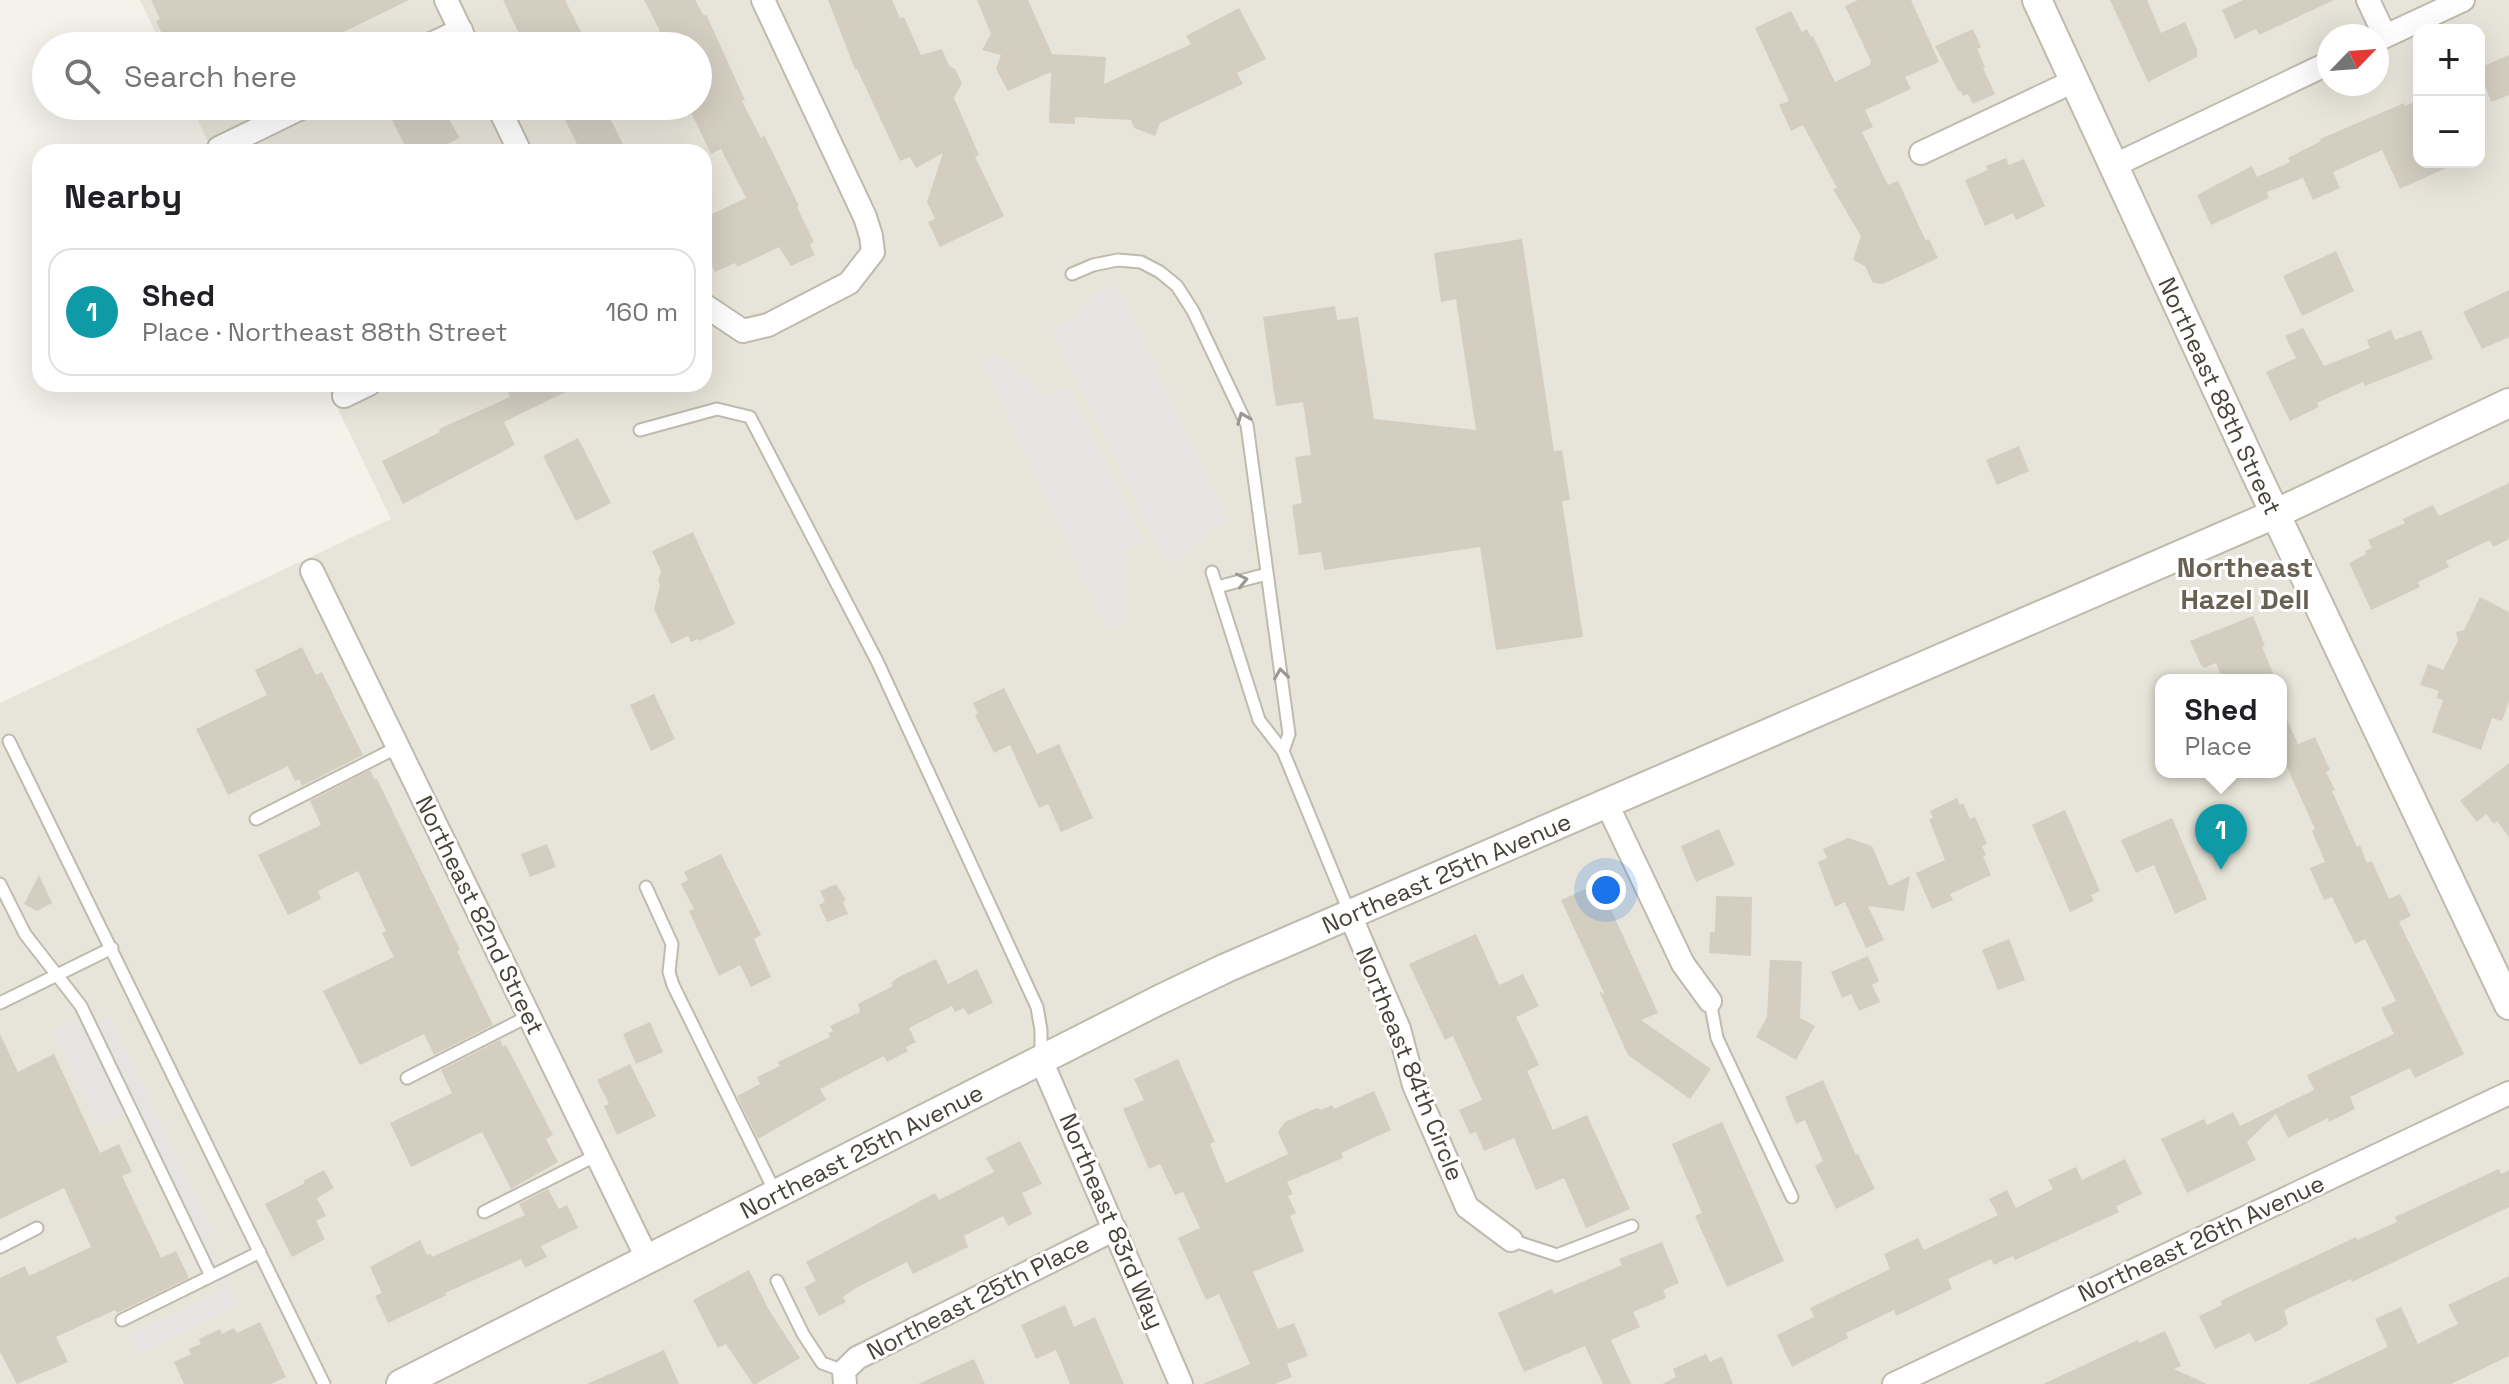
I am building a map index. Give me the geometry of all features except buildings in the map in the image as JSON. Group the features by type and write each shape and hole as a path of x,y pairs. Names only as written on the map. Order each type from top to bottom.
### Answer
{"street":[{"path":"446,0 461,32"},
{"path":"712,310 743,331 768,325 849,283 873,252 871,236 763,0"},
{"name":"Northeast 88th Street","path":"2037,0 2275,514 2509,1005"},
{"path":"2368,0 2376,24"},
{"path":"2389,34 2463,0"},
{"path":"2113,166 2317,69"},
{"path":"1921,153 2074,81"},
{"path":"227,144 276,120"},
{"path":"505,120 516,144"},
{"path":"344,396 352,392"},
{"name":"Northeast 25th Avenue","path":"401,1384 1159,1000 2275,514 2509,403"},
{"name":"Northeast 82nd Street","path":"312,571 648,1260"},
{"path":"1607,804 1683,964 1710,1001"},
{"name":"Northeast 84th Circle","path":"1350,915 1399,1029 1414,1085 1467,1207 1511,1240"},
{"name":"Northeast 83rd Way","path":"1041,1060 1181,1384"},
{"name":"Northeast 26th Avenue","path":"1894,1384 2509,1093"},
{"name":"Northeast 25th Place","path":"844,1377 857,1358 1115,1229"}],"lane":[{"path":"1072,274 1093,265 1118,260 1141,262 1177,286 1193,311 1247,425 1289,734 1283,751"},
{"path":"640,430 717,409 750,417 877,661 1037,1007 1041,1060"},
{"path":"1212,572 1259,720 1283,751 1350,915"},
{"path":"1217,587 1267,574"},
{"path":"9,741 324,1384"},
{"path":"256,819 398,747"},
{"path":"0,884 25,934 81,1006 211,1276"},
{"path":"646,887 672,944 669,972 673,985 776,1195"},
{"path":"0,1003 112,948"},
{"path":"1710,1001 1717,1038 1792,1197"},
{"path":"407,1078 529,1016"},
{"path":"484,1212 597,1155"},
{"path":"1511,1240 1557,1255 1632,1226"},
{"path":"0,1247 37,1228"},
{"path":"122,1320 260,1252"},
{"path":"777,1281 803,1334 822,1363 844,1377"}],"shaded area":[{"path":"140,0 2509,0 2509,1384 0,1384 0,703 391,519 330,392 712,392 712,144 209,144 198,120 712,120 712,32 155,32"},
{"path":"1116,284 1229,522 1212,530 1188,554 1167,564 1052,329 1071,319 1097,294"},
{"path":"997,354 1048,399 1070,388 1144,542 1124,550 1123,621 1107,628 982,362"},
{"path":"109,1016 214,1233 206,1237 239,1306 138,1355 129,1336 224,1289 136,1108 99,1125 54,1031 72,1022 99,1021"}],"place":[{"name":"Shed","path":"2221,870"}],"district":[{"name":"Northeast Hazel Dell","path":"2245,583"}]}
